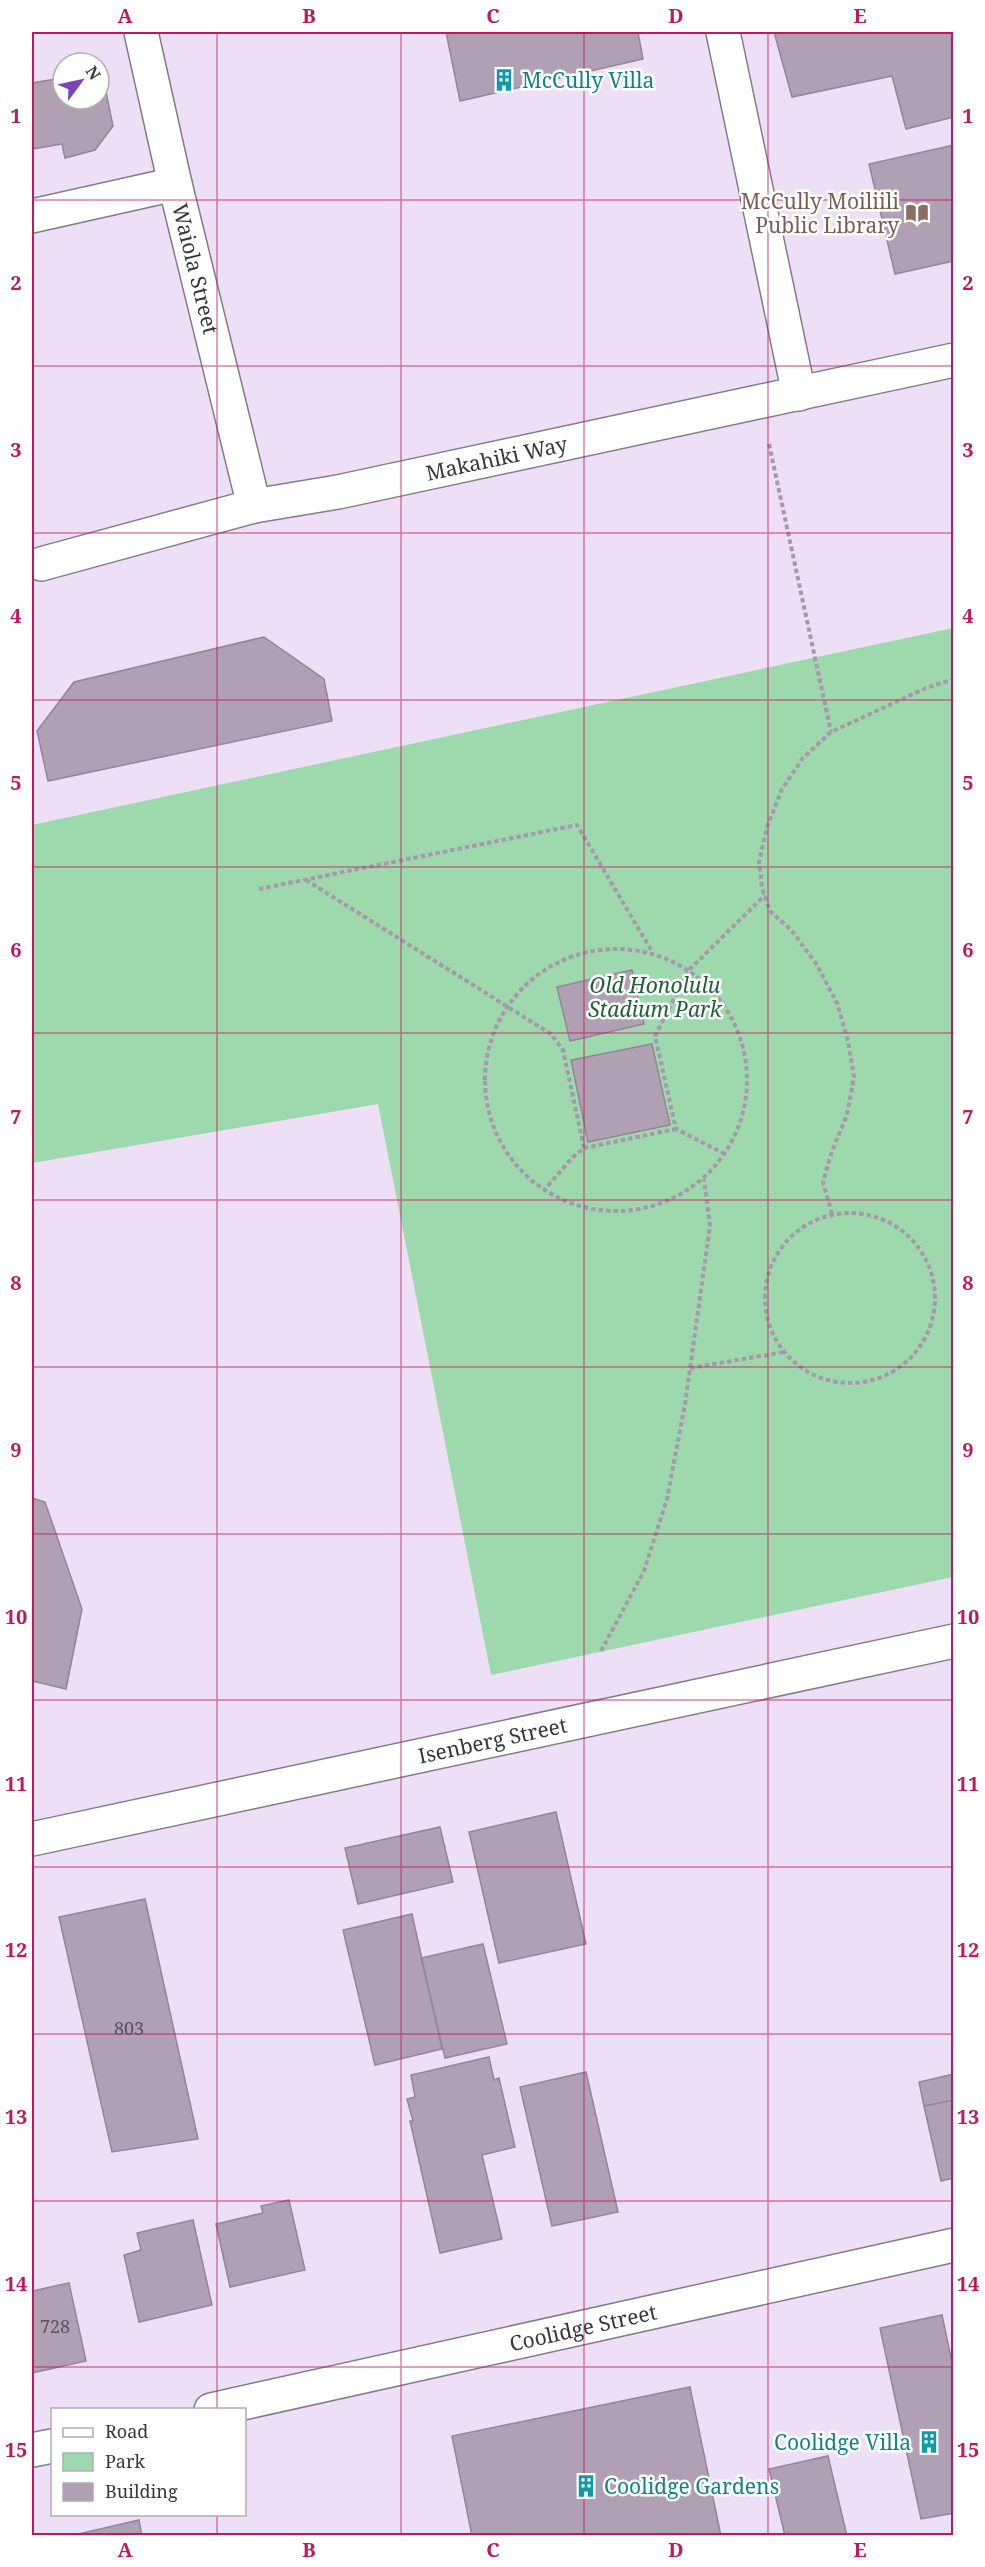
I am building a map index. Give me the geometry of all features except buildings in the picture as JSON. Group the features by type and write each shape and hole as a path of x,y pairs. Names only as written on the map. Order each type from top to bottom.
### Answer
{"street":[{"name":"Waiola Street","path":"141,32 175,184 254,506"},
{"path":"723,32 799,394"},
{"path":"32,216 175,184"},
{"name":"Makahiki Way","path":"40,564 254,506 338,492 954,360"},
{"name":"Isenberg Street","path":"32,1839 954,1641"},
{"name":"Coolidge Street","path":"217,2408 954,2245"},
{"path":"32,2450 51,2446"}],"path":[{"path":"769,444 831,732"},
{"path":"832,1214 823,1182 832,1151 847,1115 854,1077 848,1041 837,1003 817,965 792,931 770,910 762,888 759,862 767,827 782,789 802,758 831,732 926,688 954,679"},
{"path":"260,889 577,825 654,954"},
{"path":"306,880 550,1034 563,1050 584,1148"},
{"path":"676,1129 655,1036 688,971 765,895"},
{"path":"620,947 654,954 664,957 704,980 732,1016 747,1060 746,1105 730,1147 704,1179 669,1201 629,1211 588,1209 545,1190 518,1167 496,1133 485,1093 488,1051 505,1006 535,975 575,954 620,947"},
{"path":"545,1190 572,1158 584,1148 676,1129 725,1154"},
{"path":"602,1651 644,1571 667,1499 690,1368 710,1226 704,1179"},
{"path":"860,1213 886,1220 908,1236 926,1259 934,1287 933,1316 922,1343 902,1365 877,1379 849,1383 820,1377 795,1363 785,1352 777,1342 767,1317 765,1290 771,1263 786,1241 807,1223 832,1214 860,1213"},
{"path":"690,1368 785,1352"}],"green space":[{"name":"Old Honolulu Stadium Park","path":"953,628 953,1577 491,1675 378,1104 32,1163 32,825"}],"place":[{"name":"McCully Villa","path":"504,80"},
{"name":"McCully Moiliili Public Library","path":"917,213"},
{"name":"Coolidge Villa","path":"929,2442"},
{"name":"Coolidge Gardens","path":"586,2486"}]}
